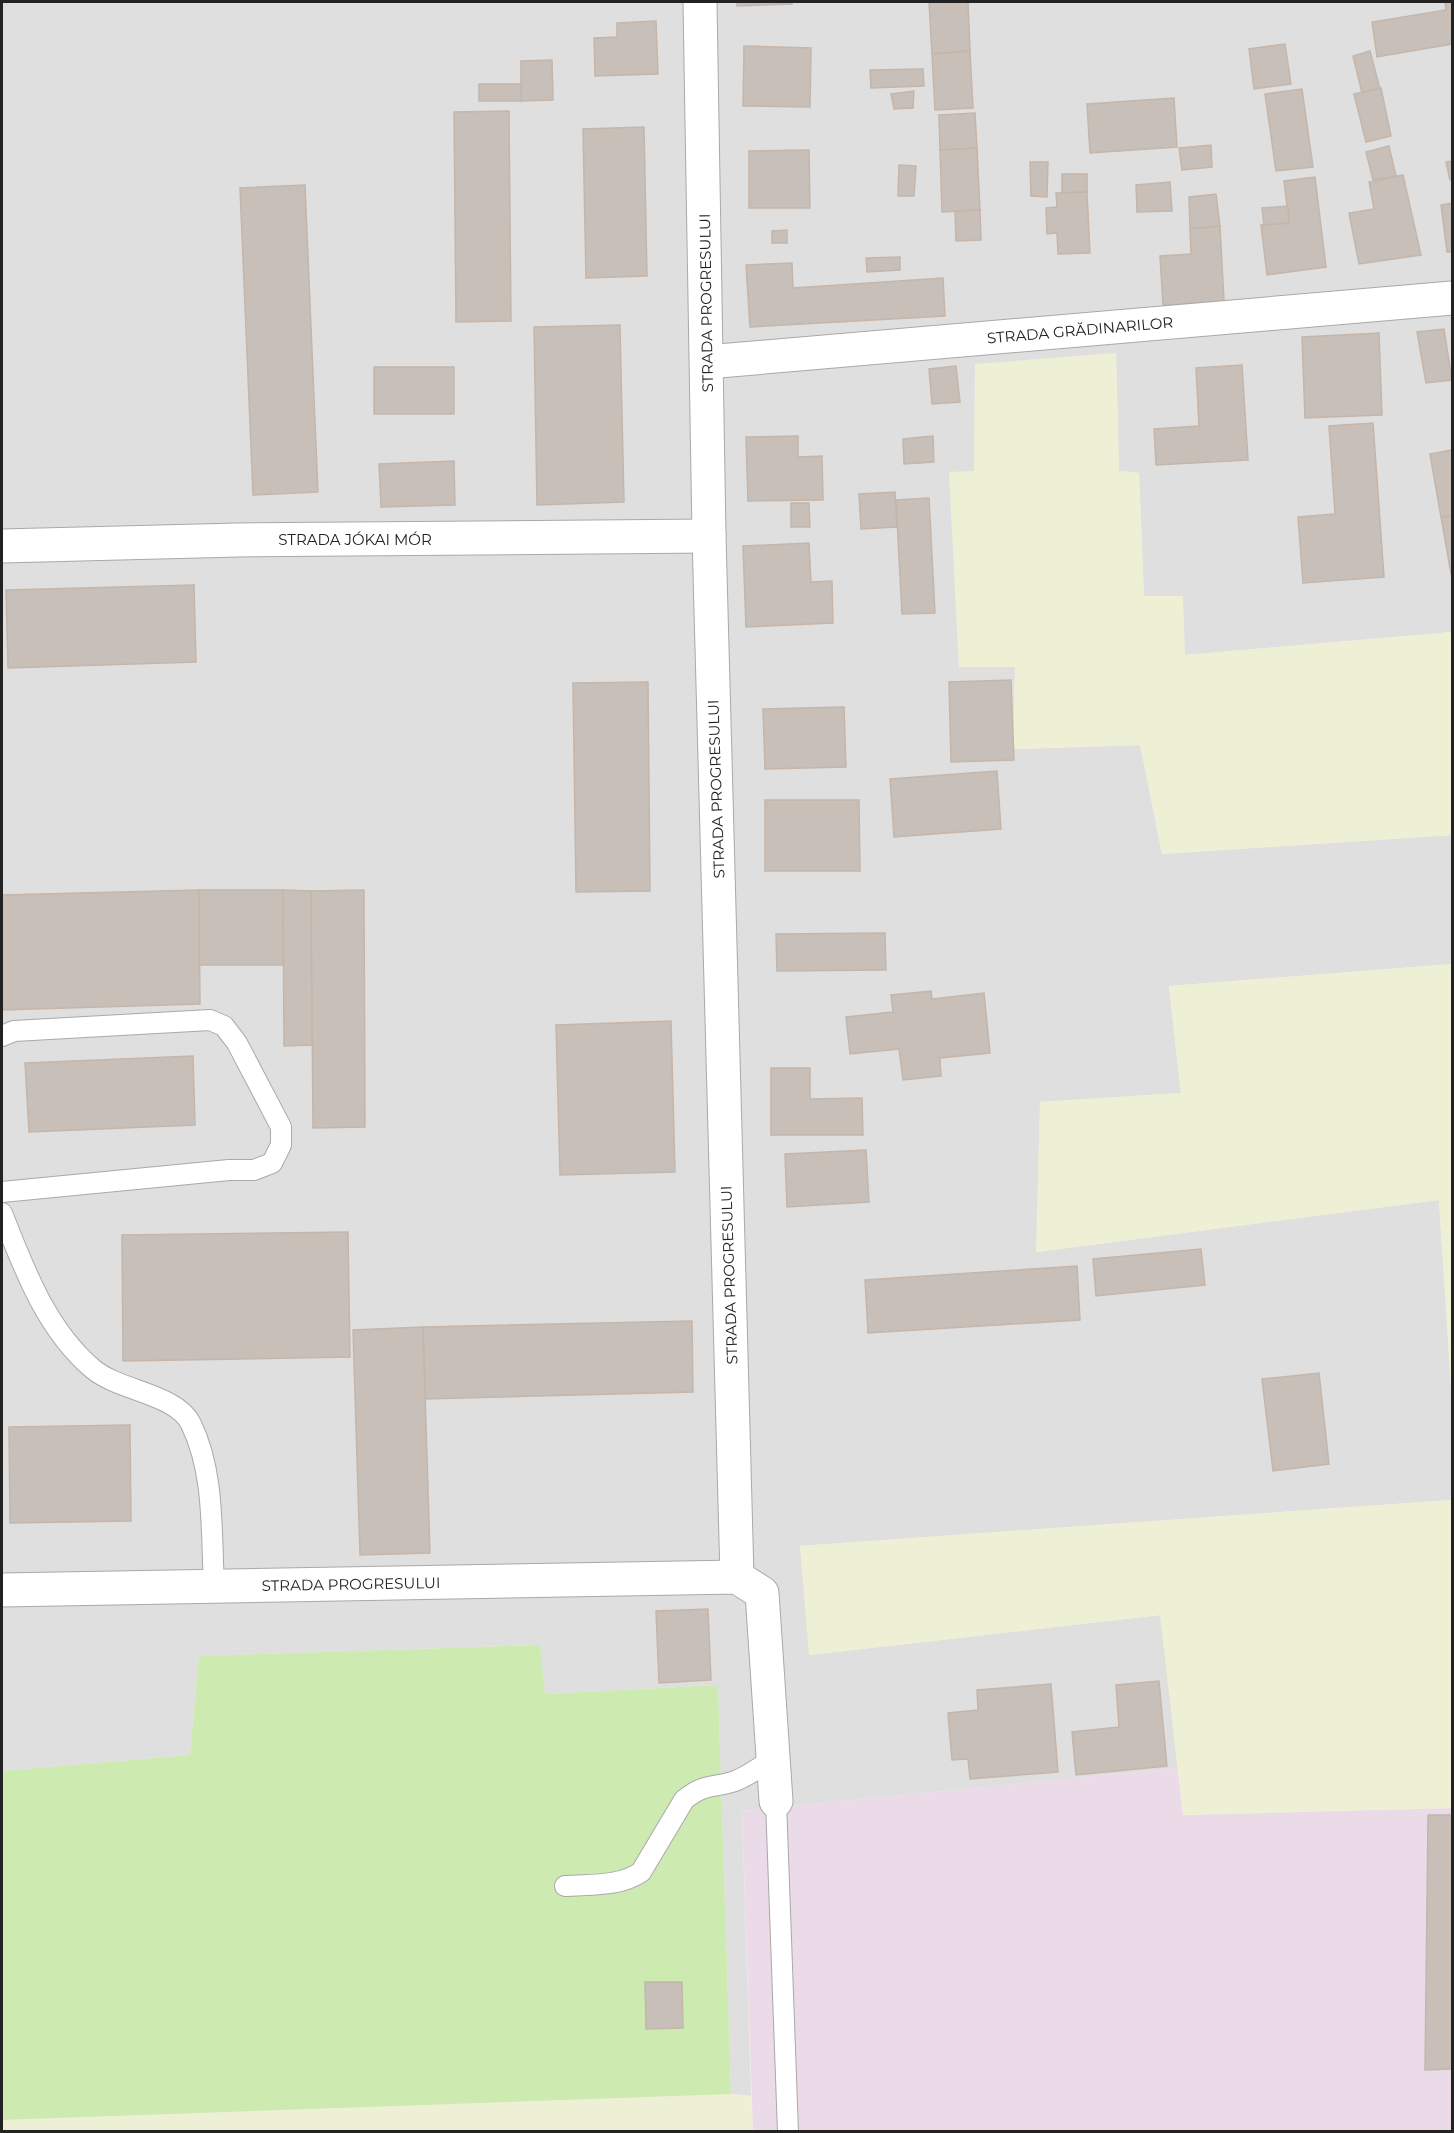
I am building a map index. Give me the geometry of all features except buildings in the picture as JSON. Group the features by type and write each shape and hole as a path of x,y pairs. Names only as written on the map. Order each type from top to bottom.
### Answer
{"street":[{"name":"STRADA PROGRESULUI","path":"2,1590 737,1577 709,536 700,2"},
{"name":"STRADA GRĂDINARILOR","path":"707,362 1452,298"},
{"name":"STRADA JÓKAI MÓR","path":"2,546 238,540 709,536"},
{"path":"737,1577 762,1593 776,1801"}],"lane":[{"path":"2,1036 14,1031 210,1020 224,1026 237,1042 281,1127 281,1145 272,1162 254,1170 229,1170 2,1192"},
{"path":"2,1213 43,1309 70,1348 95,1371 125,1387 176,1407 191,1422 207,1472 214,1586"},
{"path":"565,1886 631,1879 641,1872 684,1800 692,1793 705,1787 734,1782 774,1758"},
{"path":"776,1801 788,2132"}],"shaded area":[{"path":"2,2 1452,2 1452,632 1185,655 1144,597 1139,473 1119,471 1116,353 974,472 950,472 959,667 1015,667 1014,749 1141,745 1162,854 1452,835 1452,964 1169,986 1181,1093 1040,1102 1037,1252 1439,1200 1452,1403 1452,1500 800,1546 810,1655 1161,1615 1178,1768 742,1811 751,2096 731,2094 718,1685 545,1694 539,1645 199,1656 190,1755 2,1771"},
{"path":"1178,1768 1183,1815 1452,1808 1452,2131 753,2131 742,1811"}],"green space":[{"path":"1116,353 1119,471 1139,473 1144,596 1183,596 1185,655 1452,632 1452,835 1162,854 1140,745 1013,749 1015,667 959,667 949,472 974,471 975,364"},
{"path":"1452,964 1452,1403 1439,1200 1036,1252 1040,1102 1181,1093 1169,986"},
{"path":"1452,1500 1452,1808 1183,1815 1160,1615 809,1655 800,1546"},
{"path":"540,1645 545,1694 718,1685 731,2094 2,2120 2,1771 190,1755 199,1656"},
{"path":"731,2094 751,2096 753,2131 2,2132 2,2120"}]}
